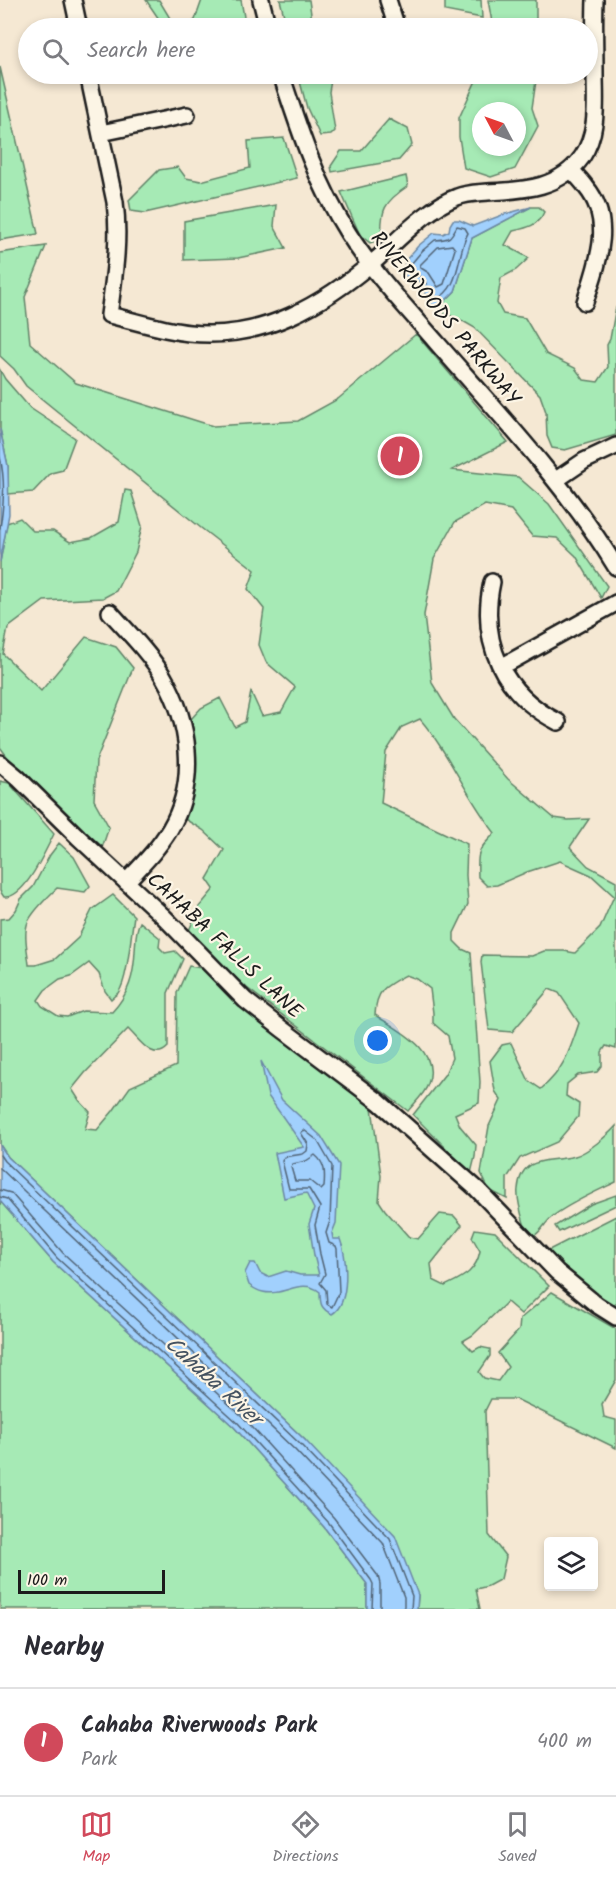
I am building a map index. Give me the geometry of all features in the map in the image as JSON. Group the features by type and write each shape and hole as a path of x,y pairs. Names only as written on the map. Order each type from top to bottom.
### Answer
{"street":[{"path":"73,0 77,18"},
{"path":"261,0 266,18"},
{"path":"388,0 394,18"},
{"path":"595,0 595,18"},
{"path":"90,84 117,223 117,253 109,315 189,333 212,334 237,333 282,321 301,313 370,265 428,214 457,196 533,189 553,182 571,170 583,156 587,147 595,120 595,84"},
{"name":"RIVERWOODS PARKWAY","path":"284,84 319,181 339,218 370,265 556,480 616,567"},
{"path":"101,133 188,115"},
{"path":"571,170 592,196 599,212 602,228 601,253 585,302"},
{"path":"556,480 584,461 616,446"},
{"path":"492,582 488,606 489,629 501,667 513,687 529,704 558,722"},
{"path":"501,667 616,603"},
{"path":"110,612 147,654 171,691 184,727 188,754 183,796 171,828 126,882"},
{"name":"CAHABA FALLS LANE","path":"0,763 189,942 245,1000 379,1102 477,1189 557,1272 597,1305 616,1317"}],"green space":[{"path":"146,0 159,0 170,18 158,18"},
{"path":"202,0 241,0 244,18 196,18"},
{"path":"280,0 309,0 312,18 284,18"},
{"path":"445,0 481,0 482,18 445,11"},
{"path":"488,0 536,0 536,18 491,18"},
{"path":"0,67 38,234 0,240"},
{"path":"301,84 330,84 329,92 335,131 331,135 320,136 307,108"},
{"path":"474,84 536,84 532,108 538,126 526,148 526,102 472,102 472,156 522,156 515,169 491,177 464,168 459,137 459,118"},
{"path":"389,119 408,129 412,145 399,160 332,172 331,166 341,151 361,151"},
{"path":"284,138 297,178 145,213 131,211 129,200 159,170 178,167 186,178 201,181 250,168 248,141"},
{"path":"406,176 408,186 385,208 382,239 370,243 360,235 341,192"},
{"path":"276,205 274,226 286,248 238,258 184,260 184,221"},
{"path":"531,207 539,207 544,212 542,217 532,226 513,231 505,245 529,258 516,270 501,278 497,303 503,314 525,318 546,354 575,368 584,380 598,382 608,367 607,345 616,307 616,435 565,450 552,448 547,436 546,412 540,395 475,328 444,313 436,306 443,303 455,291 472,238"},
{"path":"46,246 25,297 30,343 76,383 213,426 298,421 338,399 416,334 508,442 452,470 518,477 549,504 607,586 601,598 576,556 557,538 532,536 511,510 485,505 455,522 434,559 424,615 432,683 454,719 508,779 554,818 589,819 570,847 588,866 616,881 616,1049 606,1046 602,1052 602,1066 597,1072 578,1075 567,1084 566,1096 579,1104 578,1117 557,1142 520,1158 507,1178 507,1199 489,1190 481,1173 489,1126 501,1100 495,1091 490,1061 502,1045 511,1043 529,1081 541,1089 561,1067 579,1023 559,993 549,989 512,1032 489,1030 482,955 532,956 544,951 575,953 600,928 614,896 591,875 560,861 497,885 487,886 478,877 478,856 481,848 495,833 475,805 431,732 420,719 402,727 386,752 381,803 467,844 468,904 454,933 454,941 462,949 471,953 480,1082 479,1103 455,1114 460,1126 476,1145 471,1173 413,1115 445,1074 452,1058 448,1036 433,1023 430,989 417,979 406,975 392,982 377,1000 375,1015 415,1042 428,1061 430,1072 427,1088 408,1111 247,988 188,933 199,907 214,889 207,879 224,850 203,830 183,818 195,750 191,719 201,708 220,698 235,727 245,722 251,692 262,716 281,712 295,687 266,662 259,645 264,609 248,589 255,570 26,386 14,369 0,356 0,253"},
{"path":"0,370 30,408 75,438 63,470 51,473 33,492 8,494 8,466 0,429"},
{"path":"125,490 131,491 142,526 136,552 116,591 103,598 44,601 8,628 3,654 41,691 86,637 116,647 133,668 96,761 94,800 109,827 102,848 9,759 0,747 0,562 7,523 20,518 33,531 53,531 70,542 91,538 119,522"},
{"path":"0,781 9,783 54,834 27,882 12,896 4,897 0,891"},
{"path":"59,843 74,857 90,886 85,892 57,888 34,913 28,922 26,932 29,965 55,959 78,938 92,910 113,895 134,916 127,967 118,993 111,999 105,991 99,974 89,963 45,990 38,1000 42,1006 58,1016 67,1017 83,1011 112,1012 130,984 136,932 140,922 160,938 159,947 165,953 175,951 183,959 168,993 168,1047 162,1051 152,1051 146,1048 128,1029 72,1089 90,1112 85,1129 97,1130 130,1087 176,1066 177,993 189,966 201,968 260,1023 372,1107 381,1176 379,1201 409,1237 418,1239 440,1214 454,1216 462,1225 431,1264 433,1280 445,1286 463,1277 472,1269 480,1251 472,1237 475,1229 495,1232 549,1286 521,1314 507,1302 473,1335 463,1341 473,1351 480,1347 490,1349 490,1356 479,1372 484,1378 498,1381 508,1367 498,1353 519,1330 520,1319 552,1292 616,1329 616,1380 602,1404 604,1417 616,1420 616,1448 516,1399 491,1399 485,1411 489,1535 506,1557 501,1579 476,1589 480,1609 417,1609 418,1595 305,1440 8,1157 0,1145 0,919 9,918 16,910 21,899 33,887"},
{"path":"616,1126 616,1182 560,1211 530,1238 522,1218 518,1194 520,1178 525,1170 538,1162 580,1154"},
{"path":"616,1195 616,1205 559,1232 555,1226 591,1204"},
{"path":"0,1201 53,1262 234,1427 324,1527 367,1584 367,1609 0,1609"},
{"path":"616,1216 616,1309 583,1288 543,1253"}],"water":[{"path":"531,207 472,238 455,291 443,303 436,306 430,304 419,281 405,276 405,261 434,233 443,234 449,231 453,220 473,226"},
{"path":"0,429 8,466 9,514 0,562"},
{"path":"261,1061 282,1100 321,1136 339,1165 336,1223 332,1233 333,1239 340,1239 346,1279 342,1300 332,1314 323,1308 320,1292 313,1288 306,1286 271,1293 263,1292 249,1285 245,1273 250,1263 255,1263 260,1273 268,1277 286,1271 300,1275 319,1275 309,1224 314,1209 306,1193 284,1198 275,1153 304,1147 268,1096"},
{"name":"Cahaba River","path":"0,1145 8,1157 305,1440 395,1536 418,1595 417,1609 367,1609 367,1584 324,1527 234,1427 53,1262 0,1201"}],"place":[{"name":"Cahaba Riverwoods Park","path":"400,456"}]}
